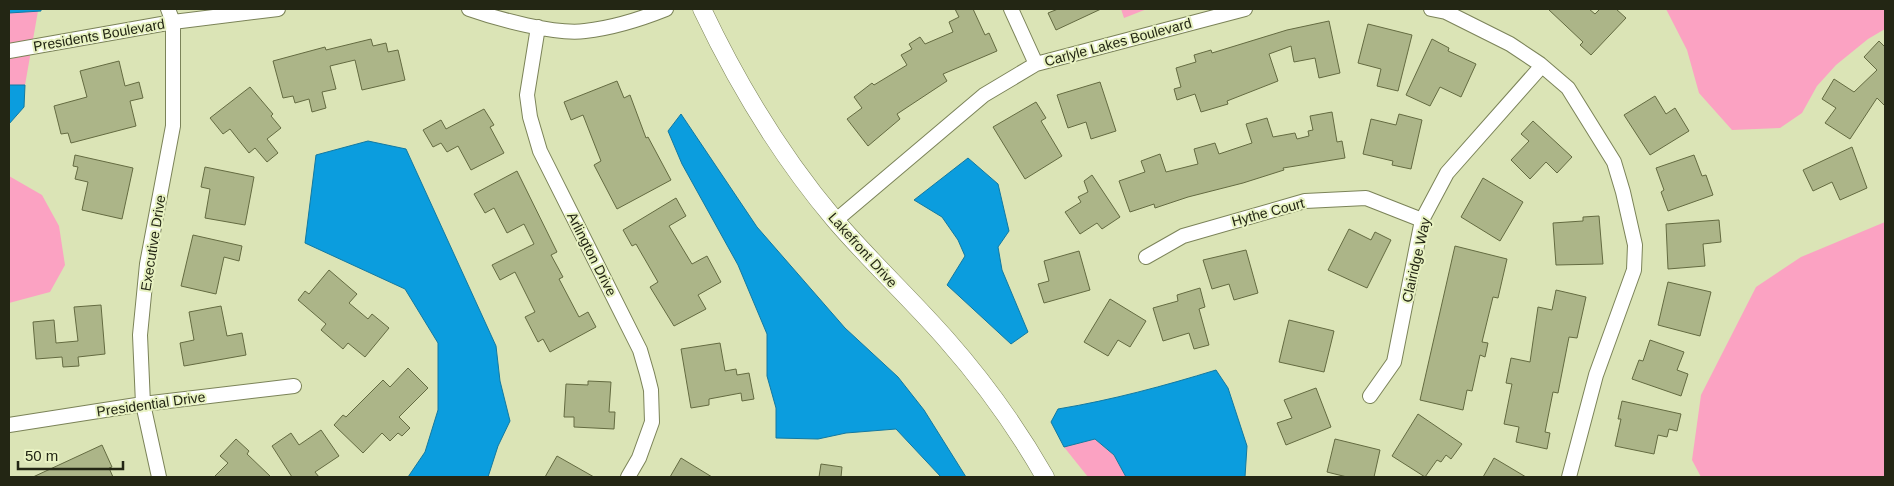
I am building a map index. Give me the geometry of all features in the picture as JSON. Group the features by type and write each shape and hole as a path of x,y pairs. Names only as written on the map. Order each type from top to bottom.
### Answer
{"street":[{"name":"Executive Drive","path":"159,477 144,404 140,334 147,264 172,126 172,22 168,9"},
{"name":"Presidents Boulevard","path":"9,51 172,22 278,9"},
{"path":"469,9 492,17 538,27 583,32 615,25 666,9"},
{"name":"Lakefront Drive","path":"702,9 736,79 767,129 803,180 835,220 972,369 1012,423 1045,477"},
{"path":"1011,9 1036,64"},
{"name":"Carlyle Lakes Boulevard","path":"835,220 984,95 1036,64 1244,9"},
{"path":"1432,9 1446,12 1510,44 1540,64 1568,88 1614,162 1635,245 1634,270 1596,375 1569,477"},
{"name":"Arlington Drive","path":"538,27 527,95 540,151 640,350 651,390 652,422 639,458 628,477"},
{"name":"Clairidge Way","path":"1370,396 1394,362 1422,220 1447,173 1539,69 1540,64"},
{"name":"Hythe Court","path":"1146,257 1183,236 1306,201 1366,198 1422,220"},
{"name":"Presidential Drive","path":"9,424 144,404 294,386"}],"shaded area":[{"path":"1121,9 1147,9 1124,18"},
{"path":"1666,9 1885,9 1885,29 1868,39 1836,65 1817,86 1802,113 1780,128 1732,130 1699,93 1687,50"},
{"path":"38,11 25,85 9,85 9,13"},
{"path":"9,176 42,195 59,226 65,265 50,292 9,303"},
{"path":"1885,222 1885,477 1701,477 1692,460 1701,395 1756,287 1801,257"},
{"path":"1095,439 1114,455 1126,477 1088,477 1064,447"}],"water":[{"path":"9,9 41,9 41,11 9,13"},
{"path":"9,85 25,85 24,107 9,124"},
{"path":"681,114 757,227 845,328 898,377 924,410 966,477 941,477 896,429 846,433 818,439 776,438 776,408 767,376 767,334 738,265 682,164 668,131"},
{"path":"368,141 406,149 496,346 500,381 510,421 498,446 488,477 408,477 425,452 438,410 438,343 405,289 305,243 316,155"},
{"path":"968,158 998,184 1009,231 998,247 1002,270 1028,332 1011,344 947,285 965,256 958,240 942,217 914,200"},
{"path":"1216,370 1228,388 1247,446 1245,477 1126,477 1114,455 1095,439 1064,447 1051,422 1058,409 1138,392"}],"building":[{"path":"955,9 973,9 985,35 989,33 997,51 943,74 947,81 897,114 900,119 868,146 847,119 862,108 854,97 872,83 874,85 907,65 901,55 912,49 909,44 920,37 925,44 953,32 949,22 959,17"},
{"path":"1058,9 1101,9 1056,30 1048,13"},
{"path":"1548,9 1589,9 1595,14 1600,9 1616,9 1626,18 1591,55 1580,45 1583,42"},
{"path":"1329,21 1340,73 1319,78 1315,58 1294,62 1291,46 1269,54 1278,81 1227,101 1228,104 1201,112 1195,94 1177,100 1174,89 1181,87 1176,68 1196,62 1194,55 1211,50 1212,53 1287,30"},
{"path":"1368,24 1412,35 1398,91 1377,86 1381,69 1358,63"},
{"path":"371,39 373,46 386,43 388,52 398,50 405,80 362,90 355,60 330,66 336,89 322,92 326,108 312,112 309,99 295,103 293,96 283,98 273,61 325,47 326,50"},
{"path":"1432,39 1449,48 1448,51 1476,64 1461,97 1440,87 1430,106 1406,95"},
{"path":"1879,41 1885,47 1885,106 1877,98 1850,139 1825,123 1836,108 1822,99 1834,79 1854,92 1877,70 1864,57"},
{"path":"119,61 125,86 139,82 143,98 130,101 136,126 71,143 68,133 61,134 54,106 87,97 80,71"},
{"path":"617,81 624,98 630,95 646,138 648,137 671,180 617,209 594,165 601,161 583,115 571,120 564,102"},
{"path":"1100,82 1116,131 1091,139 1086,122 1068,128 1057,95"},
{"path":"250,87 273,114 271,116 281,128 267,139 278,153 267,162 255,148 249,153 230,129 223,134 210,118"},
{"path":"1655,96 1666,114 1675,108 1689,131 1650,155 1624,115"},
{"path":"1036,102 1046,118 1041,121 1062,156 1025,179 993,127"},
{"path":"484,109 494,125 490,127 504,153 471,170 458,146 447,152 441,143 433,147 423,130 441,120 446,129"},
{"path":"1332,112 1337,142 1342,141 1345,158 1283,168 1284,170 1243,183 1188,197 1155,208 1154,204 1130,212 1119,181 1145,172 1141,161 1160,154 1166,172 1198,164 1194,149 1215,143 1219,154 1252,143 1246,124 1267,118 1273,137 1295,133 1297,139 1309,136 1308,131 1313,130 1310,116"},
{"path":"1399,114 1422,120 1411,169 1392,165 1393,161 1363,154 1371,119 1396,125"},
{"path":"1533,121 1572,157 1557,173 1546,162 1530,179 1511,160 1529,141 1521,134"},
{"path":"1852,147 1867,188 1840,200 1832,182 1813,191 1803,170"},
{"path":"75,155 133,168 122,219 82,210 88,182 75,179 78,167 73,166"},
{"path":"1694,155 1702,176 1706,175 1713,195 1668,211 1661,192 1664,190 1656,168"},
{"path":"205,167 254,177 245,225 205,218 210,189 201,187"},
{"path":"517,171 557,252 551,255 563,277 559,279 579,317 588,312 596,327 550,352 543,339 538,342 525,317 535,312 515,272 500,280 492,265 534,244 524,224 507,233 494,208 485,213 474,194"},
{"path":"1092,175 1120,217 1102,229 1097,223 1080,234 1065,212 1081,202 1078,197 1088,192 1084,181"},
{"path":"1483,178 1523,202 1500,241 1461,217"},
{"path":"676,198 686,216 669,226 692,264 707,256 721,282 698,295 706,309 674,326 650,287 658,282 636,244 632,246 623,230"},
{"path":"1599,216 1603,264 1556,265 1553,223 1583,221 1583,217"},
{"path":"1719,220 1721,242 1703,244 1705,266 1668,269 1666,224"},
{"path":"1349,229 1371,240 1375,232 1391,240 1367,288 1328,270"},
{"path":"193,235 242,246 239,261 224,257 216,294 181,286"},
{"path":"1455,246 1507,259 1498,298 1493,297 1482,342 1488,343 1485,357 1480,355 1472,391 1467,390 1463,410 1420,400"},
{"path":"1246,250 1258,293 1234,300 1229,284 1212,289 1203,260"},
{"path":"1079,251 1090,290 1044,303 1038,284 1049,281 1044,261"},
{"path":"329,270 357,294 349,303 368,319 372,314 389,328 365,357 348,343 343,349 321,330 326,324 298,300 305,291 309,294"},
{"path":"1668,282 1711,292 1700,336 1658,325"},
{"path":"1200,288 1205,307 1199,309 1209,345 1194,349 1189,333 1163,341 1153,308 1178,301 1177,295"},
{"path":"1556,290 1586,297 1577,338 1569,337 1558,393 1553,392 1545,432 1550,433 1547,449 1516,442 1519,427 1504,424 1512,384 1506,383 1511,358 1530,362 1538,307 1552,310"},
{"path":"1110,299 1146,321 1130,347 1118,340 1108,356 1084,342"},
{"path":"101,305 105,354 78,357 79,366 63,367 62,357 36,359 33,322 54,320 56,343 78,341 74,307"},
{"path":"221,306 227,336 242,333 246,355 184,366 180,343 194,340 189,312"},
{"path":"1289,320 1334,331 1324,372 1279,362"},
{"path":"1650,340 1684,352 1677,370 1688,374 1681,396 1632,379 1639,360 1643,361"},
{"path":"720,343 725,371 736,369 737,375 749,373 754,399 742,401 741,393 709,399 709,405 691,408 681,349"},
{"path":"408,368 428,388 399,417 410,428 402,436 398,433 390,441 382,433 363,453 334,425 343,415 346,417 383,380 390,387"},
{"path":"588,381 611,382 609,412 615,412 614,429 574,427 574,417 564,417 566,384 588,385"},
{"path":"1316,388 1331,427 1286,445 1277,423 1292,418 1284,400"},
{"path":"1622,401 1681,414 1677,431 1669,429 1667,437 1658,435 1654,454 1615,446 1621,419 1618,419"},
{"path":"1418,414 1462,444 1451,459 1446,455 1441,462 1437,460 1425,477 1392,456"},
{"path":"321,430 339,456 315,472 319,477 292,477 272,446 291,433 299,445"},
{"path":"236,439 249,451 247,454 271,477 214,477 228,463 220,456"},
{"path":"1335,439 1380,450 1374,477 1347,477 1327,472"},
{"path":"102,445 112,467 109,468 113,477 33,477"},
{"path":"557,456 594,477 545,477"},
{"path":"681,458 712,477 670,477"},
{"path":"1494,458 1526,477 1483,477"},
{"path":"821,464 842,467 841,477 819,477"}]}
